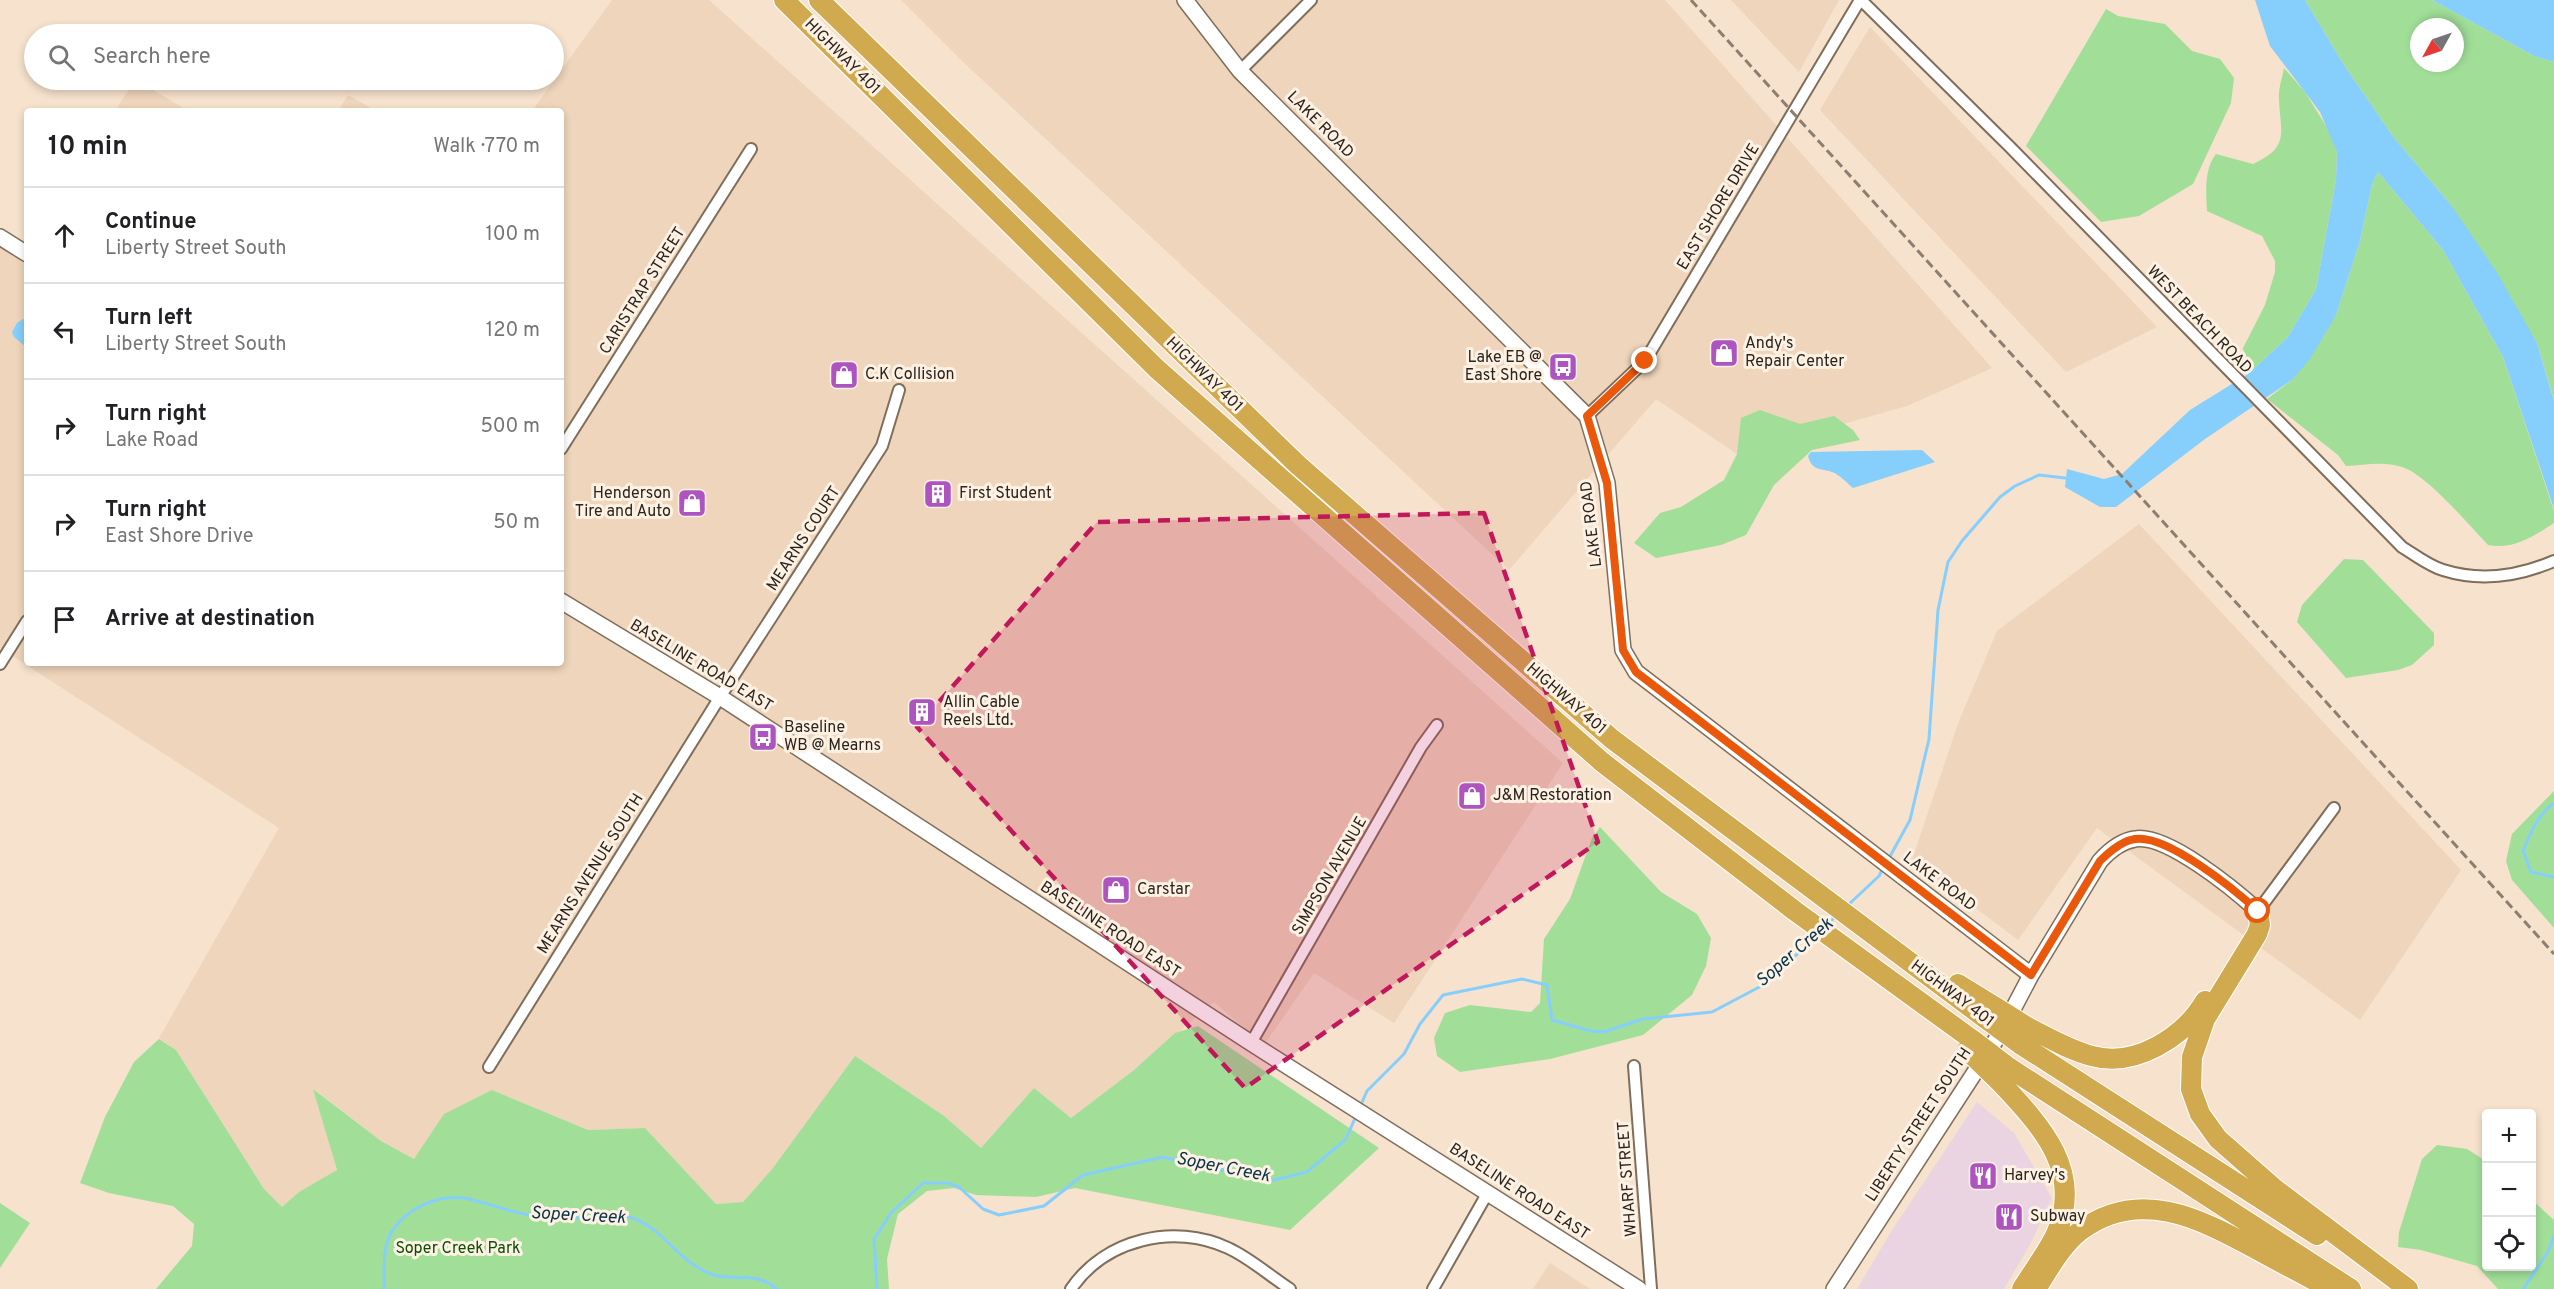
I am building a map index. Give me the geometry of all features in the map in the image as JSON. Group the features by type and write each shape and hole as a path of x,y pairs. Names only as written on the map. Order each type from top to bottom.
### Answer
{"highway":[{"name":"HIGHWAY 401","path":"784,0 1157,369 1602,762 1833,940 1857,966 1970,1046 2005,1075"},
{"name":"HIGHWAY 401","path":"819,0 1298,465 1612,740 1870,933 2024,1036"},
{"path":"2024,1036 2095,1057 2122,1057 2147,1052 2166,1041 2197,1015 2258,911"},
{"path":"2258,911 2260,925 2258,934 2205,1019 2192,1057 2191,1089 2200,1114 2218,1139 2275,1189 2408,1289"},
{"path":"2024,1036 2400,1289"},
{"path":"2005,1075 2050,1142 2062,1171 2064,1186 2063,1210 2056,1233 2022,1289"},
{"path":"2005,1075 2351,1289"},
{"path":"2036,1289 2068,1243 2093,1223 2123,1210 2156,1208 2188,1216 2213,1226 2330,1289"}],"street":[{"name":"LAKE ROAD","path":"1185,0 1240,71 1587,416 1607,483 1623,650 1636,672 2031,975"},
{"path":"1240,71 1311,0"},
{"name":"WEST BEACH ROAD","path":"1860,0 2010,147 2267,413 2402,548 2442,570 2471,576 2504,576 2532,570 2554,561"},
{"name":"EAST SHORE DRIVE","path":"1587,416 1645,361 1860,0"},
{"name":"CARISTRAP STREET","path":"564,443 751,149"},
{"path":"0,237 24,252"},
{"name":"MEARNS COURT","path":"720,697 882,447 899,390"},
{"name":"BASELINE ROAD EAST","path":"564,603 720,697 1251,1043 1639,1289"},
{"path":"0,664 24,626"},
{"name":"MEARNS AVENUE SOUTH","path":"489,1067 720,697"},
{"name":"SIMPSON AVENUE","path":"1251,1043 1421,747 1437,725"},
{"path":"2258,911 2334,808"},
{"name":"LIBERTY STREET SOUTH","path":"1834,1289 2001,1032 2031,975 2100,861 2110,851 2135,839 2158,843 2197,863 2233,889 2258,911"},
{"name":"WHARF STREET","path":"1634,1066 1651,1289"},
{"path":"1433,1289 1487,1194"},
{"path":"1071,1289 1092,1266 1112,1252 1137,1241 1158,1236 1186,1236 1229,1248 1290,1289"}],"highlighted area":[{"path":"1484,513 1598,842 1245,1088 917,727 1097,522"}],"shaded area":[{"path":"612,0 709,0 1563,763 1394,1023 1314,973 1264,1045 1214,1002 1134,1070 1071,1118 1034,1088 981,1148 944,1116 773,1168 743,1202 716,1204 645,1128 588,1130 492,1090 414,1159 381,1141 314,1089 337,1171 299,1192 282,1208 264,1189 176,1050 159,1038 279,828 28,666 564,666 564,108 534,108 547,90 564,90 564,67"},
{"path":"901,0 1665,0 1992,368 1907,406 1737,454 1656,399 1509,570 962,61"},
{"path":"1731,0 1839,0 1799,72"},
{"path":"1870,27 2157,327 2066,372 1820,110"},
{"path":"129,90 153,90 183,108 117,108"},
{"path":"348,95 371,108 340,108"},
{"path":"0,237 24,247 24,663 0,648"},
{"path":"2139,524 2461,870 2360,1020 2097,828 2018,940 1912,860 1959,721 1997,631"},
{"path":"1977,1102 2014,1133 2052,1198 2031,1243 2004,1289 1857,1289 1889,1235"},
{"path":"1550,1263 1590,1289 1533,1289"}],"green space":[{"path":"2305,0 2432,0 2534,56 2554,62 2554,400 2537,343 2451,205 2394,138 2342,62"},
{"path":"2106,9 2118,16 2165,24 2192,51 2220,59 2234,78 2231,103 2193,184 2139,216 2101,222 2026,146"},
{"path":"2284,68 2305,92 2331,134 2337,152 2336,180 2316,289 2288,337 2248,374 2243,348 2265,305 2275,272 2275,261 2262,236 2207,211 2207,181 2209,167 2216,154 2253,164 2265,158 2278,146 2281,131 2279,92"},
{"path":"2378,172 2443,250 2503,357 2554,511 2554,523 2523,541 2506,546 2488,545 2423,479 2402,467 2388,464 2346,466 2338,455 2267,399 2292,380 2336,315 2360,241 2372,184"},
{"path":"1760,410 1800,424 1834,416 1853,430 1860,440 1812,450 1774,485 1746,535 1721,545 1656,558 1634,543 1660,513 1681,507 1724,480 1737,454 1741,418"},
{"path":"2344,559 2363,560 2434,633 2434,645 2412,665 2398,670 2346,678 2297,622 2302,605"},
{"path":"2554,791 2554,928 2512,880 2506,861 2512,834"},
{"path":"1600,827 1661,892 1697,914 1711,938 1706,966 1692,995 1643,1035 1550,1059 1460,1072 1437,1056 1434,1038 1445,1013 1470,1005 1531,1012 1540,1003 1544,939 1570,899 1592,838"},
{"name":"Soper Creek Park","path":"1198,1026 1379,1148 1290,1230 1075,1188 1036,1197 976,1195 954,1188 927,1191 898,1214 887,1259 889,1289 156,1289 192,1246 194,1224 173,1206 109,1193 80,1183 105,1117 134,1062 159,1039 176,1050 264,1189 282,1207 299,1192 337,1170 313,1089 381,1141 414,1159 444,1114 492,1090 588,1130 645,1128 716,1204 743,1202 773,1168 855,1056 944,1116 981,1148 1034,1088 1071,1118 1134,1070 1175,1033"},
{"path":"2437,1145 2467,1149 2482,1158 2482,1271 2536,1271 2536,1204 2554,1220 2554,1289 2498,1289 2477,1266 2421,1250 2398,1247 2399,1232 2422,1159"},
{"path":"0,1203 30,1223 0,1268"}],"water":[{"path":"2255,0 2305,0 2342,62 2394,138 2451,205 2496,271 2537,343 2554,401 2554,509 2503,357 2443,250 2378,172 2372,184 2360,241 2336,315 2310,359 2292,380 2205,439 2116,507 2100,507 2065,487 2067,469 2104,479 2122,474 2190,410 2248,374 2288,337 2316,289 2336,180 2337,152 2320,112 2270,46"},
{"path":"2432,0 2554,0 2554,62 2534,56"},
{"path":"24,319 24,345 14,337 12,332 17,323"},
{"path":"1922,450 1935,462 1853,488 1835,473 1814,467 1808,456 1811,452"}],"waterway":[{"name":"Soper Creek","path":"1888,860 1910,820 1929,739 1938,610 1948,562 1962,541 2000,497 2015,486 2039,475 2065,478"},
{"path":"2554,803 2539,819 2523,851 2531,872 2554,877"},
{"name":"Soper Creek","path":"1846,907 1879,876 1883,868"},
{"name":"Soper Creek","path":"1827,925 1837,915"},
{"name":"Soper Creek","path":"1360,1107 1367,1091 1404,1054 1420,1024 1443,995 1522,979 1547,985 1552,1020 1591,1031 1604,1032 1643,1019 1712,1012 1767,983 1816,936"},
{"name":"Soper Creek","path":"877,1289 874,1239 891,1213 923,1183 948,1183 959,1187 983,1209 999,1215 1044,1206 1083,1175 1163,1157 1274,1180 1307,1172 1346,1139 1356,1116"},
{"name":"Soper Creek","path":"384,1289 387,1241 396,1225 414,1210 446,1198 469,1199 535,1216 581,1218 615,1215 628,1217 654,1230 686,1259 704,1271 713,1275 759,1280 777,1289"},
{"path":"2523,1289 2548,1252 2554,1236"}],"railway":[{"path":"1691,0 2554,954"}],"place":[{"name":"Andy's Repair Center","path":"1724,353"},
{"name":"Lake EB @ East Shore","path":"1563,367"},
{"name":"C.K Collision","path":"844,375"},
{"name":"First Student","path":"938,494"},
{"name":"Henderson Tire and Auto","path":"692,503"},
{"name":"Allin Cable Reels Ltd.","path":"922,712"},
{"name":"Baseline WB @ Mearns","path":"763,737"},
{"name":"J&M Restoration","path":"1472,796"},
{"name":"Carstar","path":"1116,890"},
{"name":"Harvey's","path":"1983,1176"},
{"name":"Subway","path":"2009,1217"}],"route":[{"path":"1645,361 1587,416 1607,483 1623,650 1636,672 2031,975 2100,861 2110,851 2135,839 2158,843 2197,863 2233,889 2258,911"}]}
